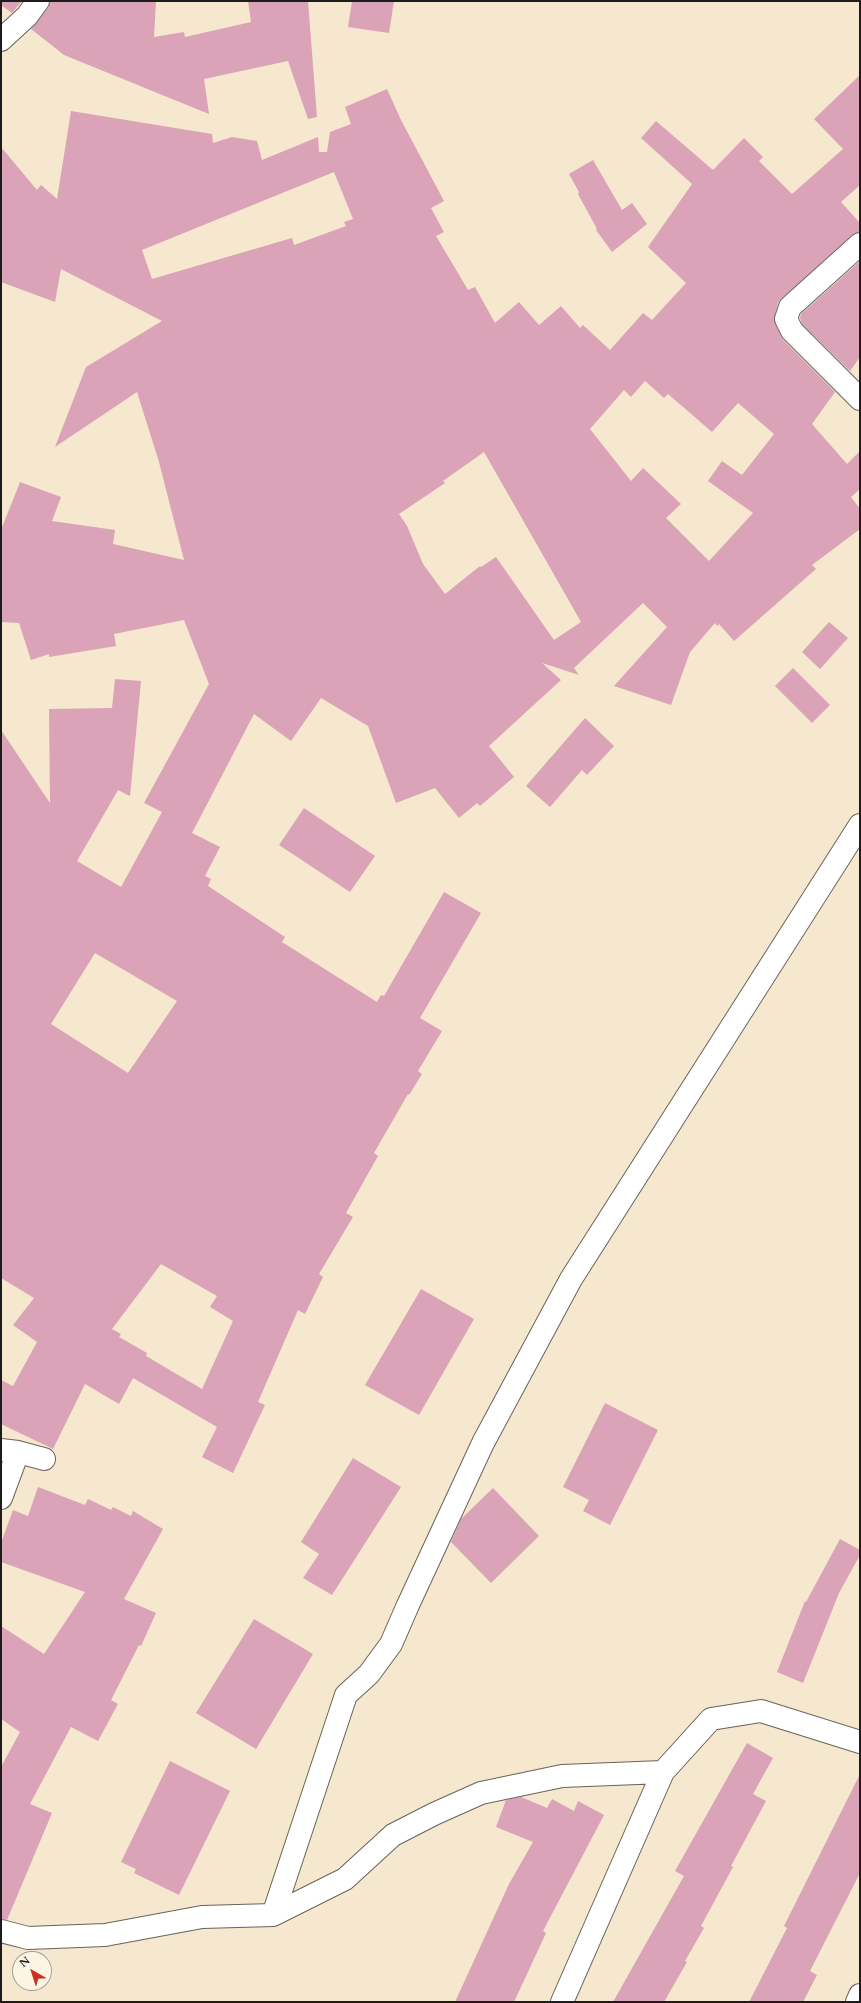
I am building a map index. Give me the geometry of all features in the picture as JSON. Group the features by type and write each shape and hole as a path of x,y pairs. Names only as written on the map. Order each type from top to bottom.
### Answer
{"street":[{"path":"1,40 27,16 38,1"},
{"path":"860,244 790,307 786,319 792,331 860,399"},
{"path":"273,1915 346,1694 369,1674 391,1644 483,1443 571,1278 860,825"},
{"path":"1,1498 9,1451 44,1459"},
{"path":"562,2002 663,1772 711,1719 761,1711 860,1742"},
{"path":"1,1931 28,1938 105,1935 202,1917 273,1915 345,1879 393,1835 434,1814 481,1793 562,1776 663,1772"},
{"path":"856,2002 860,1994"}],"building":[{"path":"1,1 22,1 12,13 1,5"},
{"path":"50,1 156,1 154,37 184,32 185,37 251,22 248,1 308,1 317,117 308,119 288,61 204,79 209,114 64,55 31,29 48,8"},
{"path":"352,1 394,1 389,33 348,27"},
{"path":"860,75 860,185 841,202 860,223 860,232 852,235 782,298 778,303 774,320 783,340 835,392 812,424 847,464 860,451 860,489 851,497 860,509 860,529 812,565 816,569 734,641 719,624 717,626 715,623 690,652 671,705 614,686 667,627 643,603 574,668 579,675 542,663 561,680 489,746 514,777 480,806 477,803 459,818 435,788 396,803 368,726 321,698 291,741 254,714 192,833 220,847 205,876 211,879 208,886 285,937 282,942 377,1002 381,995 384,996 444,892 481,913 420,1018 442,1031 418,1071 422,1074 409,1095 408,1094 374,1153 378,1156 346,1213 353,1217 319,1274 323,1277 305,1314 298,1310 258,1402 265,1405 233,1473 202,1457 217,1427 133,1378 119,1404 85,1384 53,1449 1,1424 1,1380 13,1386 37,1342 13,1325 34,1298 1,1278 1,730 50,803 49,709 112,708 115,679 141,681 130,796 118,790 77,861 121,887 162,812 144,803 209,684 184,620 114,634 116,646 49,657 49,654 31,660 19,623 1,622 1,530 20,482 61,497 52,521 115,530 113,544 184,560 159,462 137,392 55,447 86,367 162,321 61,269 55,302 1,282 1,147 37,190 41,185 57,199 71,111 212,134 213,143 232,137 257,141 262,160 318,137 319,152 327,152 330,132 351,124 345,107 387,89 401,120 444,201 431,208 444,232 436,236 468,290 475,287 495,323 519,302 539,325 561,306 580,328 583,325 610,350 643,313 652,320 686,283 648,247 692,184 641,138 656,121 713,170 744,138 763,157 759,161 792,194 843,149 814,119","holes":["334,172 353,219 344,222 346,226 294,245 292,238 152,279 142,250","645,381 664,398 668,394 712,432 738,403 774,434 742,475 722,461 708,481 753,513 709,561 666,518 681,504 643,468 631,481 590,429 624,390 631,397","484,452 581,622 554,640 496,557 481,567 480,566 445,594 423,564 407,526 399,514 445,483 443,481","95,953 177,1001 128,1073 51,1024","161,1264 217,1296 210,1307 233,1321 202,1389 146,1356 147,1353 119,1337 121,1334 112,1329"]},
{"path":"593,160 622,210 632,203 647,224 612,252 596,230 597,229 569,174"},
{"path":"860,261 860,357 850,371 802,324 800,318 801,314"},
{"path":"829,622 848,638 820,669 802,652"},
{"path":"793,668 830,705 812,723 775,686"},
{"path":"585,718 614,746 587,775 582,770 550,807 526,786"},
{"path":"304,808 375,856 350,892 279,845"},
{"path":"421,1289 474,1319 419,1415 365,1385"},
{"path":"605,1403 658,1430 610,1525 583,1511 589,1500 563,1487"},
{"path":"353,1458 401,1487 332,1595 303,1578 319,1554 301,1542"},
{"path":"38,1487 85,1505 88,1499 111,1510 113,1507 131,1516 133,1511 163,1529 124,1599 156,1613 141,1646 139,1645 111,1700 118,1704 98,1741 71,1727 30,1804 52,1813 7,1920 1,1919 1,1767 20,1732 1,1719 1,1626 44,1654 85,1592 1,1562 1,1543 13,1510 28,1516"},
{"path":"493,1488 539,1536 491,1583 451,1542 461,1519"},
{"path":"840,1539 860,1550 860,1555 839,1593 803,1683 777,1672 805,1601 806,1602"},
{"path":"254,1619 313,1654 256,1749 196,1713"},
{"path":"747,1743 773,1758 753,1794 766,1801 701,1926 704,1928 685,1961 687,1962 664,2002 613,2002 684,1876 675,1871"},
{"path":"170,1761 230,1791 179,1895 134,1873 136,1869 121,1862"},
{"path":"860,1774 860,1873 810,1971 817,1975 803,2002 749,2002 787,1928 784,1926"},
{"path":"521,1797 547,1808 552,1799 574,1811 578,1801 604,1815 543,1931 546,1933 514,2002 455,2002 509,1884 533,1842 496,1827 506,1800"}]}
